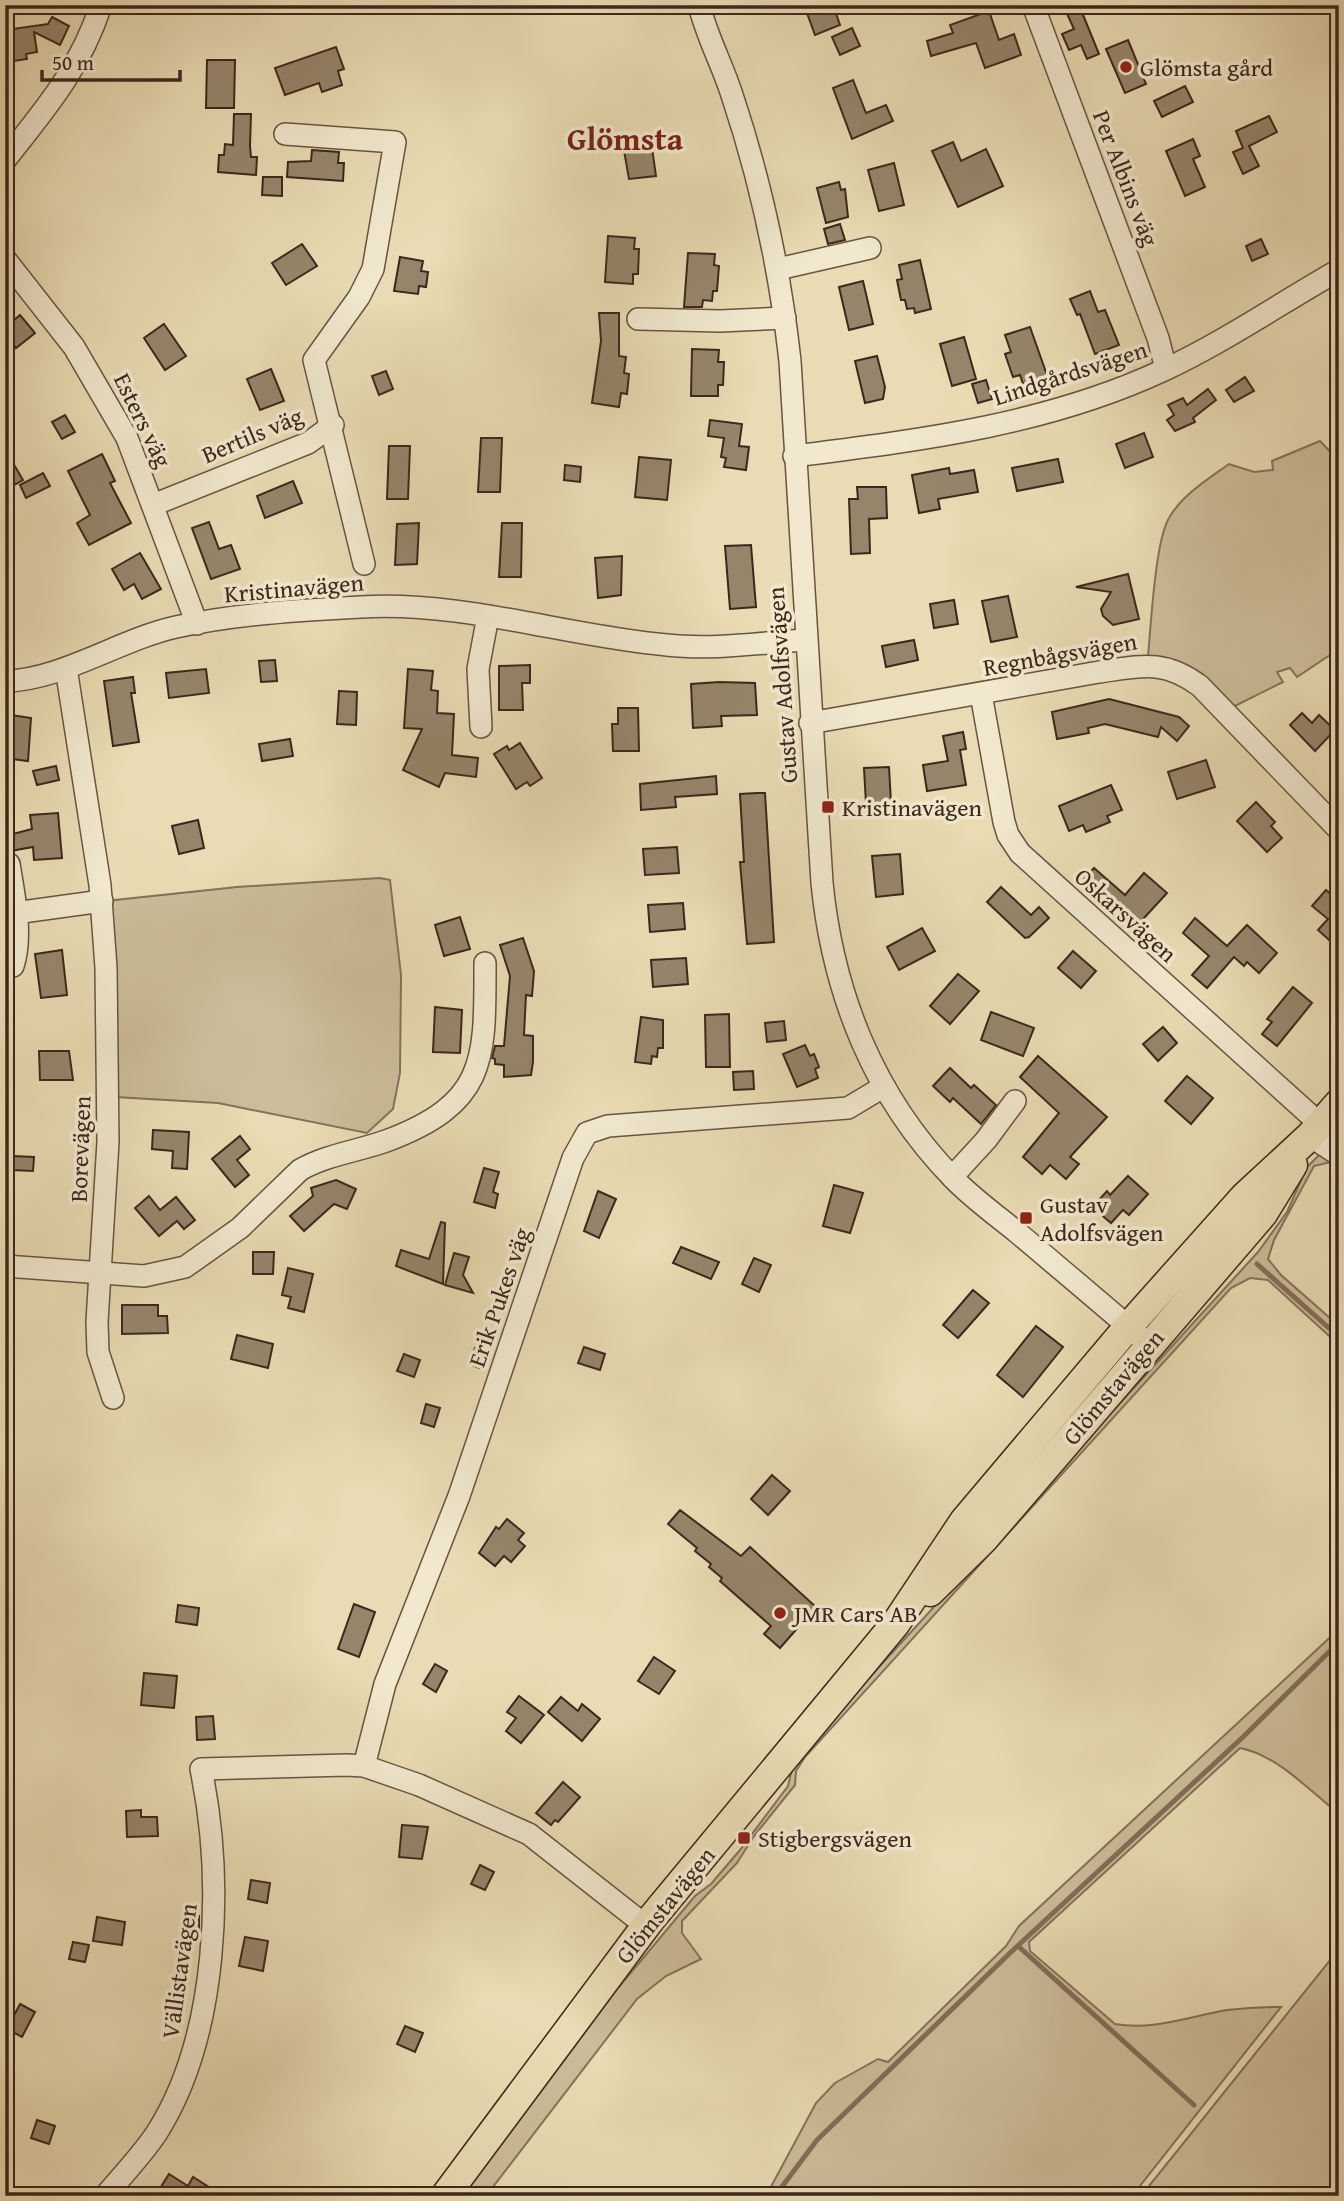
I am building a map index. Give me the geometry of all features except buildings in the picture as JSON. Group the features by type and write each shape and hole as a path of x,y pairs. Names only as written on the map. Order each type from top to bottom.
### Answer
{"main road":[{"name":"Glömstavägen","path":"444,2196 646,1926 896,1623 964,1521 1138,1336 1244,1197 1315,1130 1339,1103"}],"street":[{"path":"5,160 67,82 87,42 101,5"},
{"name":"Gustav Adolfsvägen","path":"699,5 707,38 721,63 733,96 757,177 778,269 785,318 822,883 830,948 848,1010 883,1087 915,1134 952,1177 1138,1336"},
{"name":"Per Albins väg","path":"1033,5 1158,338 1166,369"},
{"path":"285,134 395,142 373,269 359,298 314,360 333,425 364,564"},
{"path":"778,269 870,248"},
{"name":"Esters väg","path":"5,259 74,347 127,438 197,624"},
{"name":"Lindgårdsvägen","path":"794,456 924,440 1022,420 1166,369 1339,270"},
{"path":"638,319 720,321 785,318"},
{"name":"Bertils väg","path":"153,505 308,443 333,425"},
{"name":"Kristinavägen","path":"5,681 23,681 66,668 130,640 197,624 361,607 414,607 488,616 669,646 805,640"},
{"path":"481,727 478,669 488,616"},
{"name":"Regnbågsvägen","path":"810,723 1145,665 1171,669 1200,686 1339,830"},
{"name":"Borevägen","path":"66,668 102,901 109,1094 99,1352 113,1398"},
{"name":"Oskarsvägen","path":"981,694 1002,813 1008,835 1020,853 1339,1155"},
{"path":"9,864 15,913 16,958 13,966"},
{"path":"15,913 102,901"},
{"path":"5,1266 144,1276 185,1267 240,1228 300,1170 312,1163 387,1141 441,1114 467,1088 479,1065 485,1011 485,963"},
{"name":"Erik Pukes väg","path":"364,1766 385,1684 459,1496 573,1158 587,1133 608,1126 848,1108 883,1087"},
{"path":"952,1177 986,1140 1015,1101"},
{"path":"364,1766 432,1790 529,1834 646,1926"},
{"name":"Vällistavägen","path":"104,2196 157,2133 186,2074 198,2039 216,1900 215,1867 201,1769 364,1766"}],"shaded area":[{"path":"1320,441 1339,461 1339,649 1297,677 1290,668 1277,672 1283,682 1230,706 1168,659 1148,656 1154,584 1164,530 1181,502 1229,464 1254,472 1273,470 1272,461"},
{"path":"380,878 390,880 401,975 400,1073 393,1109 367,1133 218,1103 115,1097 106,901 237,887"},
{"path":"1320,1154 1331,1162 1314,1166 1274,1240 1268,1259 1281,1275 1339,1326 1339,1345 1268,1280 1250,1278 1231,1288 805,1757 796,1771 795,1785 754,1836 737,1863 682,1921 682,1933 701,1959 666,1976 637,1999 486,2196 463,2196 618,1988 695,1896 711,1884 740,1850 788,1786 792,1769 838,1712 1258,1252 1287,1212 1307,1167"},
{"path":"1339,1629 1339,1814 1280,1766 1240,1748 1029,1942 1030,1951 1115,2024 1143,2026 1227,2010 1281,2007 1132,2196 766,2196 816,2103 835,2083 878,2059 888,2062 1006,1946 1019,1926"},
{"path":"1339,1949 1339,2196 1141,2196"}],"waterway":[{"path":"1257,1264 1339,1337"},
{"path":"775,2196 817,2140 1010,1953 1243,1737 1339,1642"},
{"path":"1018,1946 1194,2105"}],"place":[{"name":"Glömsta gård","path":"1126,67"},
{"name":"Kristinavägen","path":"828,807"},
{"name":"Gustav Adolfsvägen","path":"1026,1218"},
{"name":"JMR Cars AB","path":"780,1613"},
{"name":"Stigbergsvägen","path":"744,1838"}],"district":[{"name":"Glömsta","path":"625,138"}]}
